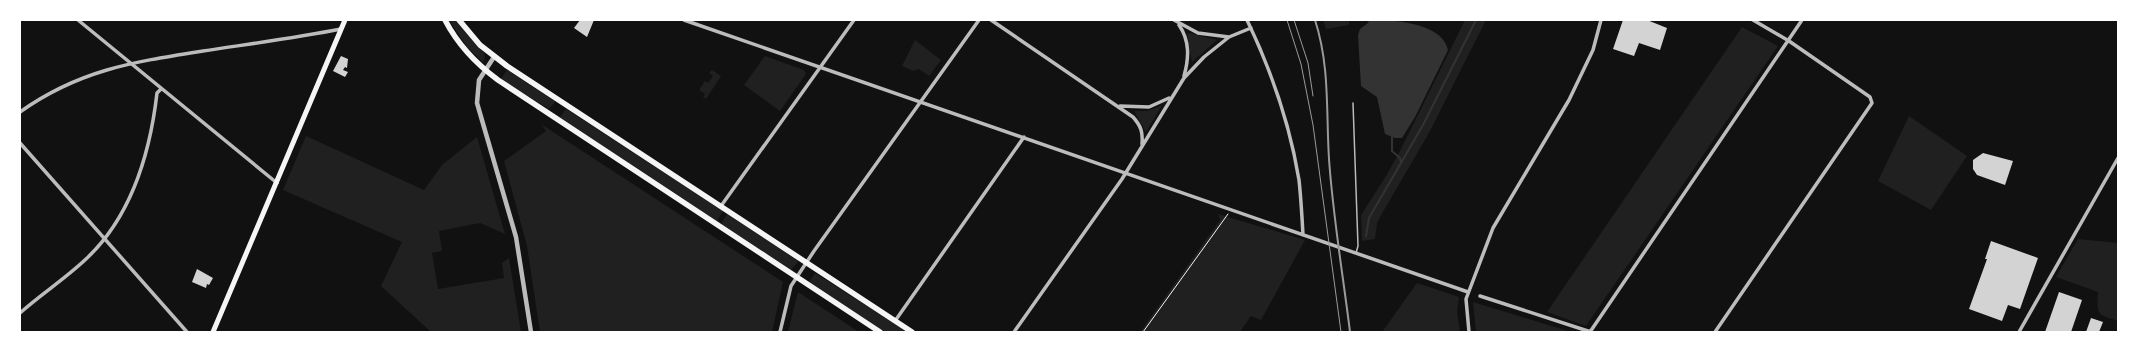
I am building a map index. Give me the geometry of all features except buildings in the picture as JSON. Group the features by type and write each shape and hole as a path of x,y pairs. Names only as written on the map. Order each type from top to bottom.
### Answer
{"main road":[{"path":"213,332 277,184 345,20"},
{"path":"445,20 463,48 484,70 880,332"},
{"path":"459,20 476,40 494,57 912,332"}],"street":[{"path":"78,20 277,184"},
{"path":"684,20 1468,292"},
{"path":"721,206 854,20"},
{"path":"780,332 791,286 796,277 979,20"},
{"path":"991,20 1133,117 1140,125 1143,134 1142,145"},
{"path":"1247,20 1275,86 1298,179 1303,235"},
{"path":"1469,332 1466,302 1468,292 1492,228 1570,100 1593,50 1601,20"},
{"path":"1715,332 1869,108 1872,100 1870,97 1789,41 1754,20"},
{"path":"1480,296 1591,332 1802,20"},
{"path":"1175,21 1198,33 1229,37"},
{"path":"1175,21 1187,40 1188,62 1184,78"},
{"path":"1014,332 1126,173 1170,97 1184,78 1204,57 1229,37 1251,28"},
{"path":"20,112 57,89 85,76 130,63 341,29"},
{"path":"494,57 484,70 477,88 477,103 516,237 531,332"},
{"path":"20,313 62,281 105,239 122,212 141,172 152,135 157,93 161,88"},
{"path":"1118,106 1149,107 1170,97"},
{"path":"895,321 1024,137"},
{"path":"20,143 187,332"},
{"path":"2019,332 2118,158"}],"lane":[{"path":"1353,103 1358,246 1355,253"}],"path":[{"path":"1144,332 1228,213"}],"shaded area":[{"path":"449,20 455,20 484,53 485,58 483,62 467,47"},
{"path":"1323,20 1349,20 1349,25 1326,29"},
{"path":"1369,20 1403,22 1427,28 1444,41 1448,50 1415,117 1402,138 1395,138 1385,134 1377,97 1361,86 1358,35 1360,29 1368,23"},
{"path":"1465,20 1486,20 1429,133 1377,223 1375,239 1362,241 1361,215 1399,153"},
{"path":"1742,27 1778,46 1586,326 1547,312"},
{"path":"1189,33 1217,40 1192,62 1187,34"},
{"path":"915,40 941,60 929,76 919,69 913,71 902,66"},
{"path":"765,56 804,70 806,74 780,111 744,85"},
{"path":"507,70 555,102 549,109 501,79"},
{"path":"712,70 721,76 706,99 703,97 705,94 699,90 705,81 708,83 713,76 709,73"},
{"path":"1161,106 1146,132 1134,111 1147,111"},
{"path":"566,109 723,211 717,221 561,118 560,117"},
{"path":"1909,116 1967,156 1931,210 1878,181"},
{"path":"541,124 783,282 772,332 540,332 527,246 504,161 546,131"},
{"path":"306,136 424,190 442,165 477,137 505,234 480,223 439,231 442,251 432,253 438,289 504,278 502,263 509,258 521,332 431,332 381,286 402,242 283,190"},
{"path":"727,214 798,262 791,270 721,224"},
{"path":"1218,214 1305,240 1261,320 1251,316 1240,332 1140,332 1220,220"},
{"path":"2078,239 2118,243 2118,321 2105,317 2099,312 2098,292 2056,277"},
{"path":"815,273 906,332 885,332 809,282"},
{"path":"1417,283 1459,297 1457,312 1460,332 1382,332"},
{"path":"798,292 859,332 788,332"},
{"path":"1473,302 1571,332 1476,332"}],"waterway":[{"path":"1366,236 1369,218 1423,125 1476,20"},
{"path":"1392,136 1392,151 1400,158 1401,163"}],"tram line":[{"path":"1287,20 1301,64 1313,125 1341,332"},
{"path":"1294,20 1308,63 1313,96"}],"railway":[{"path":"1315,20 1320,37 1325,72 1331,181 1350,332"}]}
